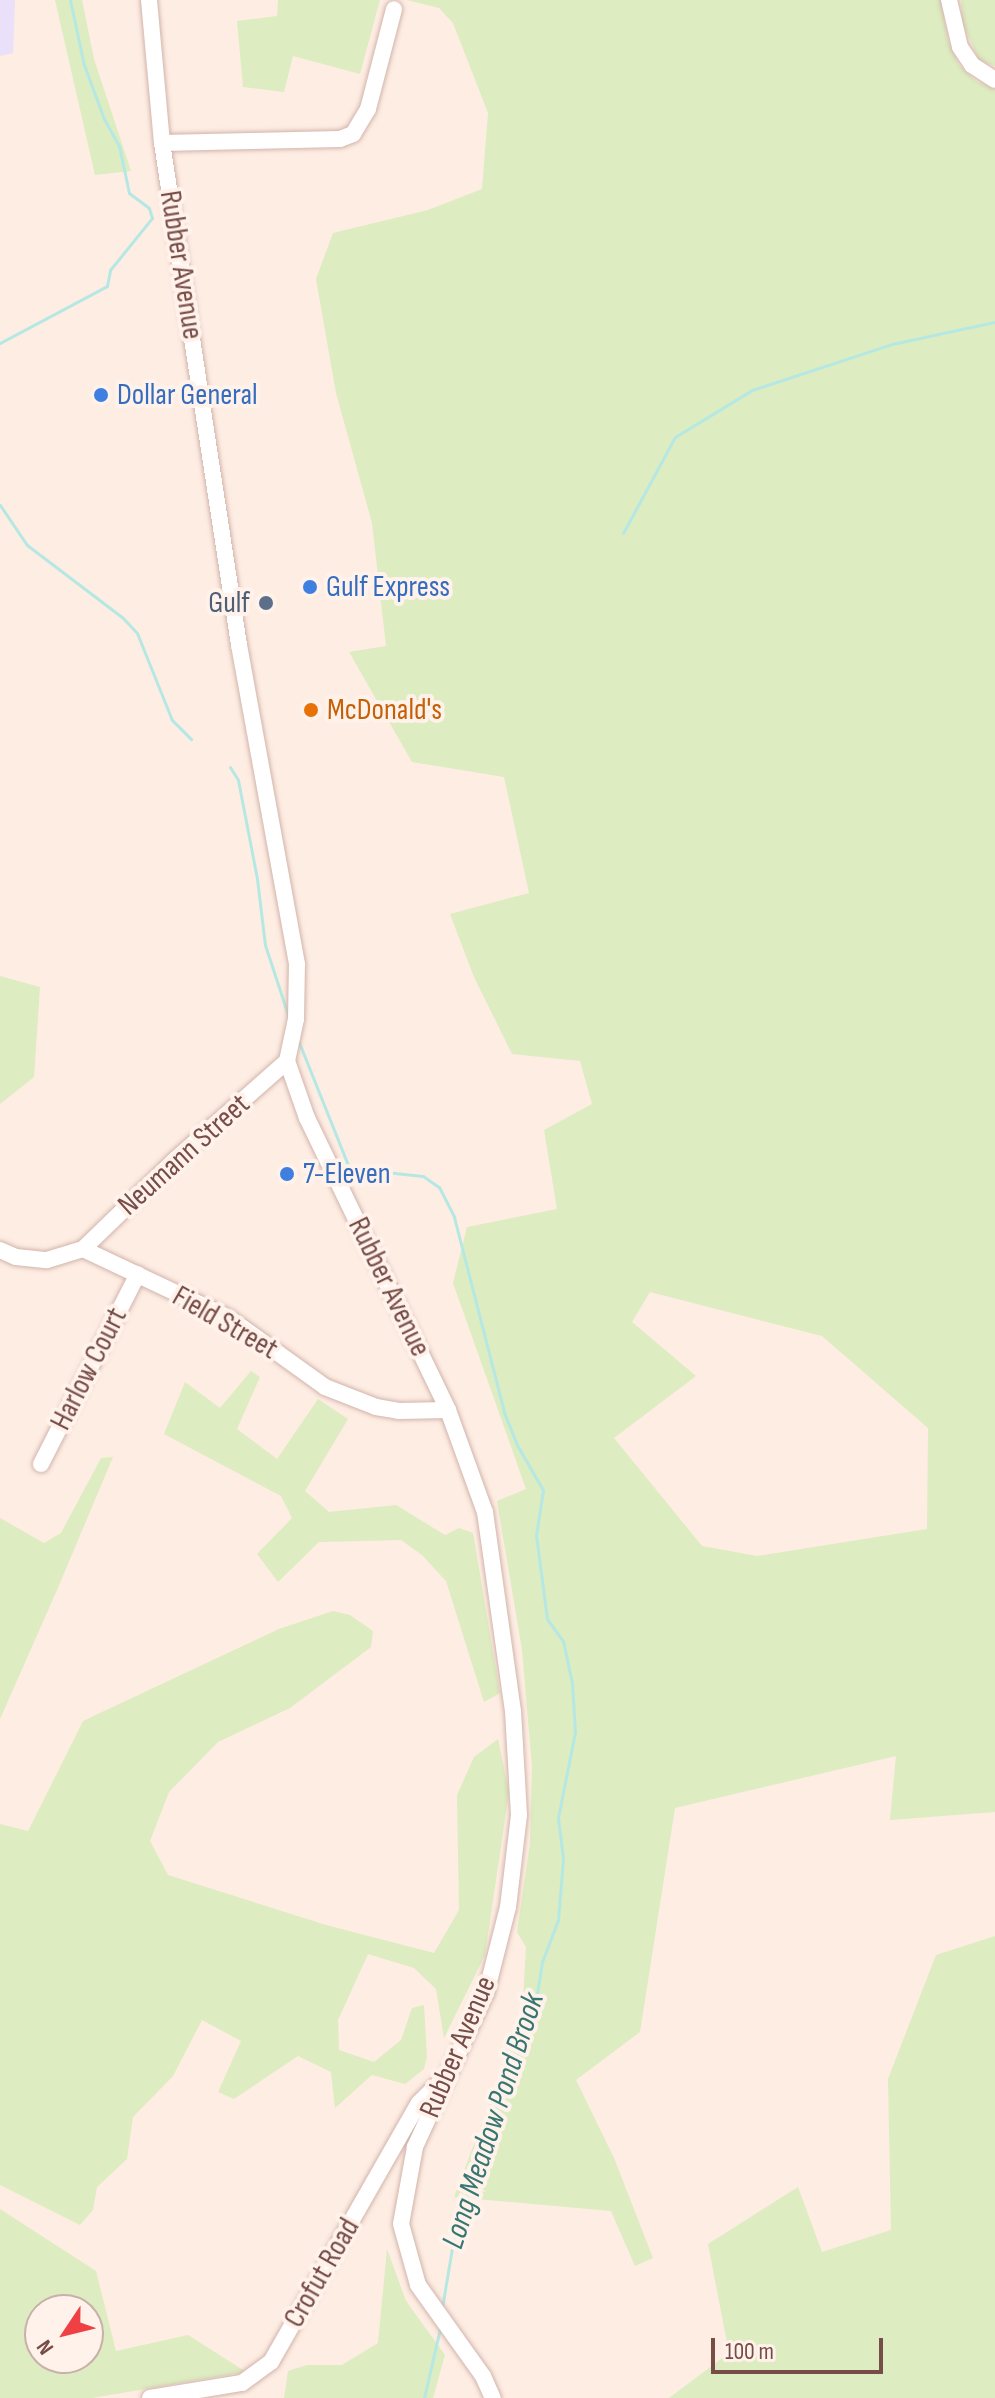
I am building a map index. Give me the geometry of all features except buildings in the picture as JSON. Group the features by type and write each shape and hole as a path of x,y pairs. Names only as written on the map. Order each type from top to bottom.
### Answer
{"street":[{"name":"Rubber Avenue","path":"149,0 162,143 254,743 297,964 296,1019 288,1057 307,1118 448,1410 485,1512 513,1711 519,1815 508,1907 486,1993 415,2147 401,2224 418,2285 483,2376 493,2398"},
{"path":"949,0 960,47 972,65 995,80"},
{"path":"162,143 340,139 353,134 368,109 394,9"},
{"name":"Neumann Street","path":"83,1249 288,1057"},
{"path":"0,1250 16,1257 47,1260 83,1249"},
{"name":"Field Street","path":"83,1249 229,1318 325,1387 399,1411 448,1410"},
{"name":"Harlow Court","path":"41,1464 138,1274"},
{"name":"Crofut Road","path":"150,2398 242,2383 271,2362 419,2103 444,2079"}],"shaded area":[{"path":"0,0 15,0 13,53 0,56"}],"green space":[{"path":"55,0 82,0 94,59 131,171 95,175"},
{"path":"278,0 380,0 360,74 293,56 284,92 243,87 237,21 277,16"},
{"path":"407,0 941,0 948,40 959,65 976,81 995,89 995,1812 890,1820 896,1756 675,1808 640,2032 576,2080 614,2158 653,2258 635,2266 611,2211 454,2197 522,2018 526,1947 517,1932 530,1843 532,1767 522,1650 497,1501 526,1489 453,1283 467,1227 557,1209 544,1130 592,1104 580,1061 512,1054 474,977 450,914 529,893 504,777 412,762 349,652 386,646 372,523 336,393 316,279 333,233 428,210 482,189 488,113 453,23 439,8","holes":["650,1292 822,1336 928,1428 927,1529 757,1556 702,1546 614,1438 696,1376 632,1322"]},
{"path":"961,0 995,0 995,66 979,60 962,22"},
{"path":"0,976 40,987 34,1077 0,1104"},
{"path":"251,1371 260,1377 237,1429 277,1459 318,1399 348,1419 305,1491 329,1512 396,1505 445,1535 459,1528 473,1533 500,1693 484,1702 446,1581 422,1555 401,1540 319,1542 278,1582 257,1554 292,1518 281,1496 164,1434 185,1382 220,1408"},
{"path":"113,1457 0,1719 0,1518 44,1543 61,1533 101,1458"},
{"path":"333,1611 350,1615 373,1631 371,1647 290,1708 218,1742 169,1792 150,1841 168,1875 326,1925 434,1953 459,1910 457,1795 474,1757 498,1739 509,1792 485,1955 444,2038 436,1989 414,1968 368,1954 338,2020 339,2050 374,2062 401,2040 412,2008 424,2005 427,2057 424,2069 405,2084 372,2075 335,2108 331,2072 298,2056 234,2099 218,2092 241,2041 202,2020 173,2076 133,2117 127,2159 97,2187 93,2210 80,2225 0,2185 0,1824 28,1831 83,1721 279,1629"},
{"path":"995,1936 995,2398 669,2398 729,2353 708,2244 798,2187 822,2252 891,2230 888,2079 936,1955"},
{"path":"0,2209 96,2271 102,2294 24,2294 24,2374 104,2374 104,2303 116,2351 188,2335 246,2372 92,2398 0,2398"},
{"path":"387,2249 406,2301 445,2355 433,2398 284,2398 288,2371 307,2365 342,2365 378,2343"}],"waterway":[{"name":"Long Meadow Pond Brook","path":"0,343 107,286 110,270 152,218 149,208 129,193 119,146 104,119 84,65 70,0"},
{"path":"623,533 675,437 752,390 892,344 995,322"},
{"name":"Long Meadow Pond Brook","path":"0,505 27,545 122,617 137,633 172,720 191,739"},
{"name":"Long Meadow Pond Brook","path":"230,767 238,780 257,879 265,945 289,1018"},
{"name":"Long Meadow Pond Brook","path":"298,1040 348,1165 423,1176 439,1187 454,1217 505,1415 517,1445 543,1490 536,1535 547,1619 563,1641 572,1683 575,1732 558,1818 563,1858 558,1920 542,1962 533,2019 503,2087 454,2236 442,2308"},
{"name":"Long Meadow Pond Brook","path":"424,2398 440,2328"}],"place":[{"name":"Dollar General","path":"101,395"},
{"name":"Gulf Express","path":"310,587"},
{"name":"Gulf","path":"266,603"},
{"name":"McDonald's","path":"311,710"},
{"name":"7-Eleven","path":"287,1174"}]}
